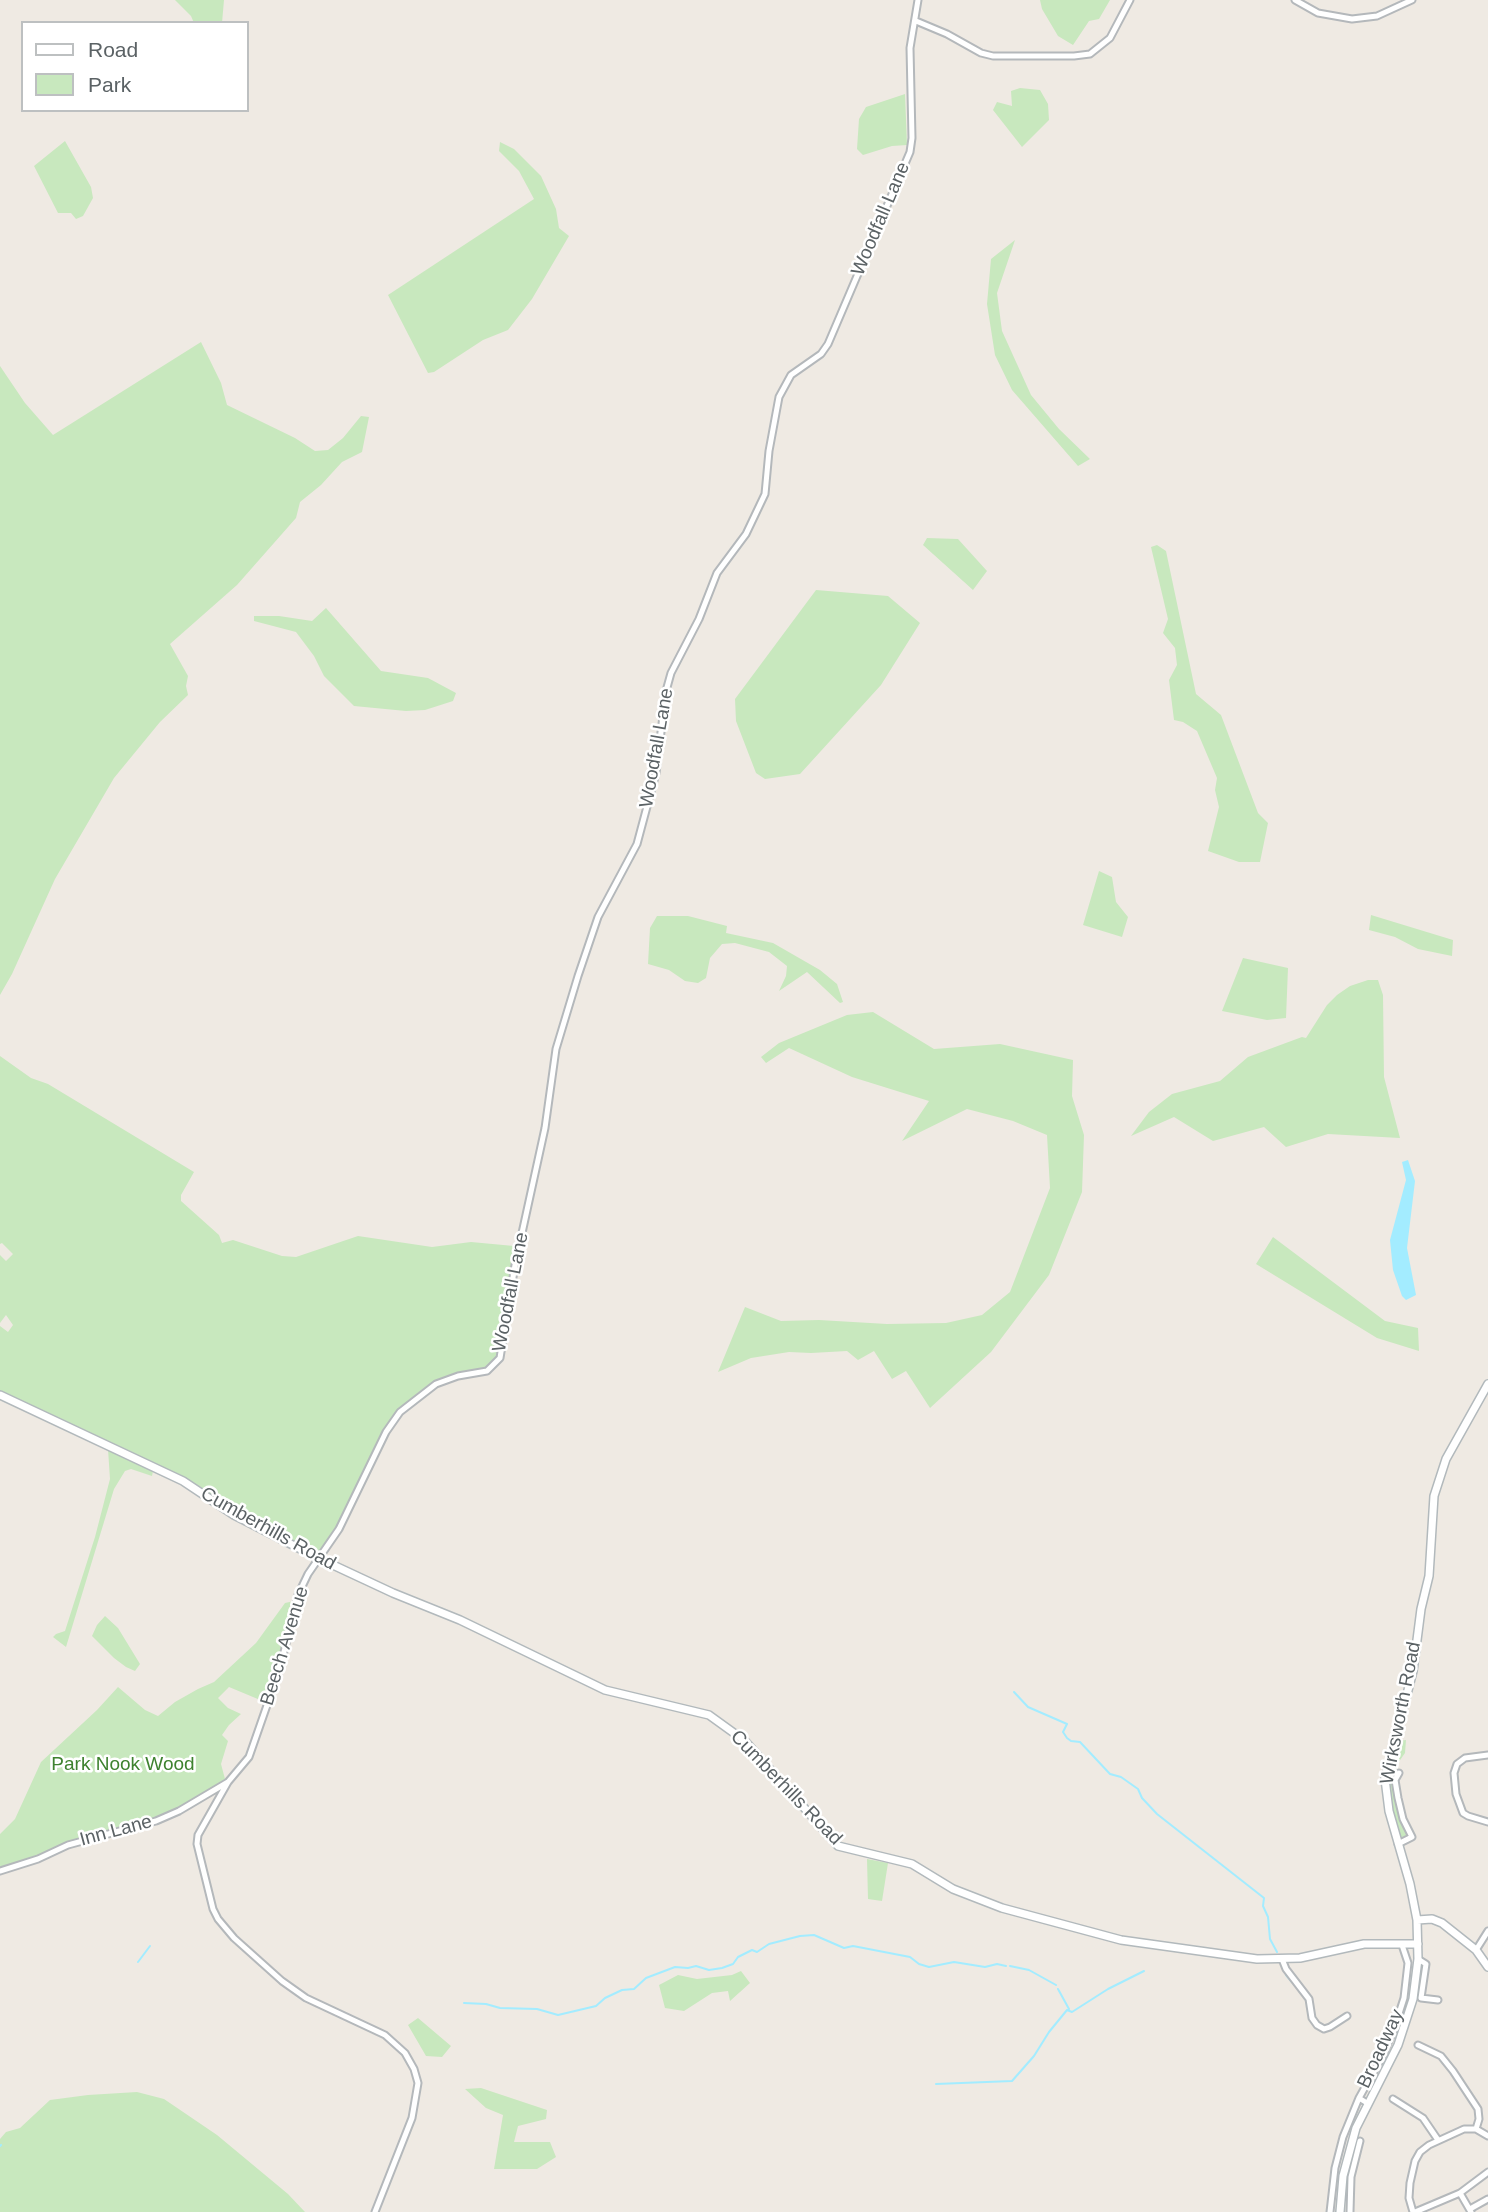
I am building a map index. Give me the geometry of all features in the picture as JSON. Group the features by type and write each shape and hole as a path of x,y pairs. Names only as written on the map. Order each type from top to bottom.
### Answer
{"street":[{"name":"Woodfall Lane","path":"318,1558 339,1529 386,1432 400,1412 419,1395 443,1380 487,1371 500,1358 515,1265 545,1128 556,1049 598,917 637,844 656,773 666,691 671,673 699,619 711,582 746,534 765,494 775,415 784,387 791,375 821,355 828,344 910,152 910,48 918,0"},
{"path":"916,21 981,53 993,56 1074,56 1090,54 1101,47 1116,29 1130,0"},
{"path":"1295,0 1318,13 1352,19 1388,12 1412,0"},
{"name":"Wirksworth Road","path":"1417,1920 1410,1884 1389,1811 1385,1779 1413,1671 1415,1644 1429,1576 1434,1496 1446,1458 1488,1384"},
{"name":"Cumberhills Road","path":"0,1395 183,1481 234,1514 318,1558 460,1620 605,1690 709,1716 745,1741 838,1846 912,1864 953,1889 1002,1908 1121,1940 1223,1955 1282,1959 1300,1958 1364,1944 1418,1944"},
{"name":"Beech Avenue","path":"228,1782 249,1757 280,1668 298,1595 318,1558"},
{"path":"1488,1755 1465,1758 1457,1763 1454,1773 1456,1794 1463,1812 1488,1822"},
{"path":"1398,1844 1412,1837 1402,1819 1395,1780 1399,1773"},
{"path":"228,1782 202,1825 197,1844 215,1915 242,1946 282,1982 330,2010 386,2035 405,2053 414,2069 418,2083 412,2119 375,2212"},
{"name":"Inn Lane","path":"0,1871 38,1859 68,1844 156,1821 179,1811 228,1782"},
{"path":"1417,1920 1429,1918 1442,1923 1476,1950 1488,1967"},
{"name":"Broadway","path":"1340,2212 1347,2154 1367,2103 1398,2045 1418,1959 1417,1920"},
{"path":"1476,1950 1488,1931"},
{"name":"Broadway","path":"1330,2212 1335,2168 1343,2137 1359,2098 1382,2057 1408,2000 1408,1963 1402,1945"},
{"path":"1282,1959 1286,1969 1309,1999 1312,2018 1317,2025 1324,2029 1347,2015"},
{"name":"Broadway","path":"1418,1959 1426,1964 1421,1998 1438,2000"},
{"path":"1418,2045 1441,2056 1453,2071 1478,2109 1476,2129"},
{"name":"Broadway","path":"1359,2098 1367,2103"},
{"path":"1393,2099 1423,2118 1438,2140"},
{"path":"1488,2136 1476,2129 1464,2129 1424,2149 1415,2161 1409,2198 1414,2212 1460,2193 1488,2172"},
{"path":"1350,2212 1351,2177 1360,2141"},
{"path":"1460,2193 1471,2211 1488,2199"}],"green space":[{"path":"175,0 224,0 222,21 193,21"},
{"path":"1040,0 1110,0 1099,19 1089,21 1073,45 1058,36 1042,9"},
{"path":"1020,88 1040,90 1048,104 1049,120 1022,147 993,110 997,102 1012,106 1011,91"},
{"path":"905,94 907,145 892,146 863,155 857,149 859,119 866,107"},
{"path":"65,141 91,187 93,198 83,216 76,219 71,213 58,213 34,166"},
{"path":"500,142 514,149 541,176 556,209 559,228 569,236 532,299 508,330 483,340 434,372 428,373 388,295 534,199 519,171 499,151"},
{"path":"1015,240 997,293 1002,331 1031,395 1059,429 1090,459 1078,466 1012,390 995,355 987,304 991,259"},
{"path":"201,342 221,383 227,405 295,438 315,451 328,450 343,438 361,416 369,417 362,452 342,462 321,485 300,502 296,518 237,585 170,644 188,676 188,695 160,722 114,778 55,879 0,995 0,366 25,403 53,435"},
{"path":"927,538 958,539 987,571 973,590 923,545"},
{"path":"1157,545 1166,551 1196,694 1221,715 1258,813 1268,823 1260,862 1239,862 1208,851 1219,807 1215,790 1217,778 1197,731 1174,720 1169,680 1177,665 1175,648 1163,633 1168,619 1151,547"},
{"path":"816,590 888,596 920,623 881,685 800,774 765,779 756,773 736,721 735,699"},
{"path":"326,608 381,671 428,678 456,693 453,701 425,710 406,711 354,706 324,676 314,656 296,632 254,621 254,616 279,616 312,621"},
{"path":"1099,871 1112,877 1116,902 1128,917 1122,937 1083,925"},
{"path":"1371,915 1453,940 1452,956 1418,949 1395,937 1369,930"},
{"path":"657,916 688,916 727,926 726,933 773,943 820,970 837,984 843,1002 840,1003 807,972 779,991 787,966 769,952 735,943 722,944 710,958 706,978 698,983 685,981 669,970 648,964 650,928"},
{"path":"1243,958 1288,968 1286,1018 1267,1020 1222,1011"},
{"path":"1378,980 1383,995 1384,1077 1400,1138 1328,1134 1286,1147 1264,1127 1213,1141 1174,1117 1131,1136 1149,1112 1172,1094 1220,1081 1248,1057 1302,1037 1306,1038 1327,1005 1337,995 1350,986"},
{"path":"873,1012 934,1049 1000,1044 1073,1060 1072,1096 1084,1135 1082,1192 1049,1275 991,1352 930,1408 906,1371 892,1379 874,1351 858,1360 847,1351 789,1352 751,1358 718,1372 745,1307 781,1321 946,1323 982,1315 1010,1292 1050,1188 1047,1135 1013,1121 967,1109 902,1141 929,1101 852,1077 789,1048 766,1063 761,1057 779,1043 847,1015"},
{"path":"0,1056 31,1078 48,1084 194,1172 181,1195 181,1201 219,1235 222,1243 233,1240 282,1256 296,1257 358,1236 432,1247 471,1242 514,1246 500,1352 489,1367 443,1378 419,1392 399,1409 383,1432 340,1523 318,1554 246,1519 206,1493 0,1393 0,1326 8,1332 13,1325 6,1315 0,1323 0,1255 6,1261 13,1254 0,1244"},
{"path":"1273,1237 1385,1321 1418,1328 1419,1351 1377,1338 1256,1264"},
{"path":"108,1449 153,1471 152,1476 131,1469 125,1471 114,1489 66,1647 53,1637 65,1631 95,1537 110,1479"},
{"name":"Park Nook Wood","path":"294,1601 280,1659 265,1702 229,1687 218,1698 228,1708 241,1714 222,1735 228,1741 221,1764 225,1779 179,1809 156,1819 88,1836 37,1857 0,1868 0,1834 15,1819 41,1762 118,1687 145,1710 158,1716 175,1702 214,1682 256,1643 285,1603"},
{"path":"105,1616 118,1628 140,1664 135,1671 114,1658 92,1636"},
{"path":"1406,1740 1405,1753 1398,1763 1393,1780 1409,1837 1404,1840 1399,1835 1392,1814 1389,1785 1398,1741"},
{"path":"867,1859 888,1863 882,1901 868,1899"},
{"path":"741,1971 750,1983 730,2001 728,1991 712,1993 684,2011 665,2008 659,1985 678,1975 697,1979 732,1975"},
{"path":"418,2018 451,2046 442,2057 426,2056 408,2025"},
{"path":"481,2088 547,2110 546,2119 518,2126 514,2142 550,2142 556,2157 537,2169 494,2169 503,2115 486,2108 465,2089"},
{"path":"137,2092 164,2099 217,2135 288,2194 305,2212 0,2212 0,2139 6,2132 20,2128 50,2100"}],"water":[{"path":"1408,1160 1415,1181 1407,1248 1416,1295 1406,1300 1393,1270 1390,1240 1406,1180 1402,1162"}],"waterway":[{"path":"1014,1692 1028,1707 1067,1724 1063,1732 1067,1738 1080,1742 1110,1774 1121,1777 1138,1789 1142,1798 1157,1814 1264,1898 1263,1906 1268,1917 1270,1939 1277,1952"},
{"path":"464,2003 537,2009 558,2015 596,2006 605,1998 622,1990 634,1989 646,1978 675,1967 696,1966 709,1970 722,1968 733,1964 738,1957 752,1950 757,1952 769,1944 814,1935 844,1948 853,1946 910,1957 929,1967 954,1962 985,1967 997,1964 1006,1966"},
{"path":"138,1962 150,1946"},
{"path":"1010,1966 1029,1970 1056,1985"},
{"path":"936,2084 1012,2081 1067,2010 1072,2012 1108,1989 1144,1971"},
{"path":"1286,1975 1292,1982"},
{"path":"1058,1989 1069,2009"}]}
